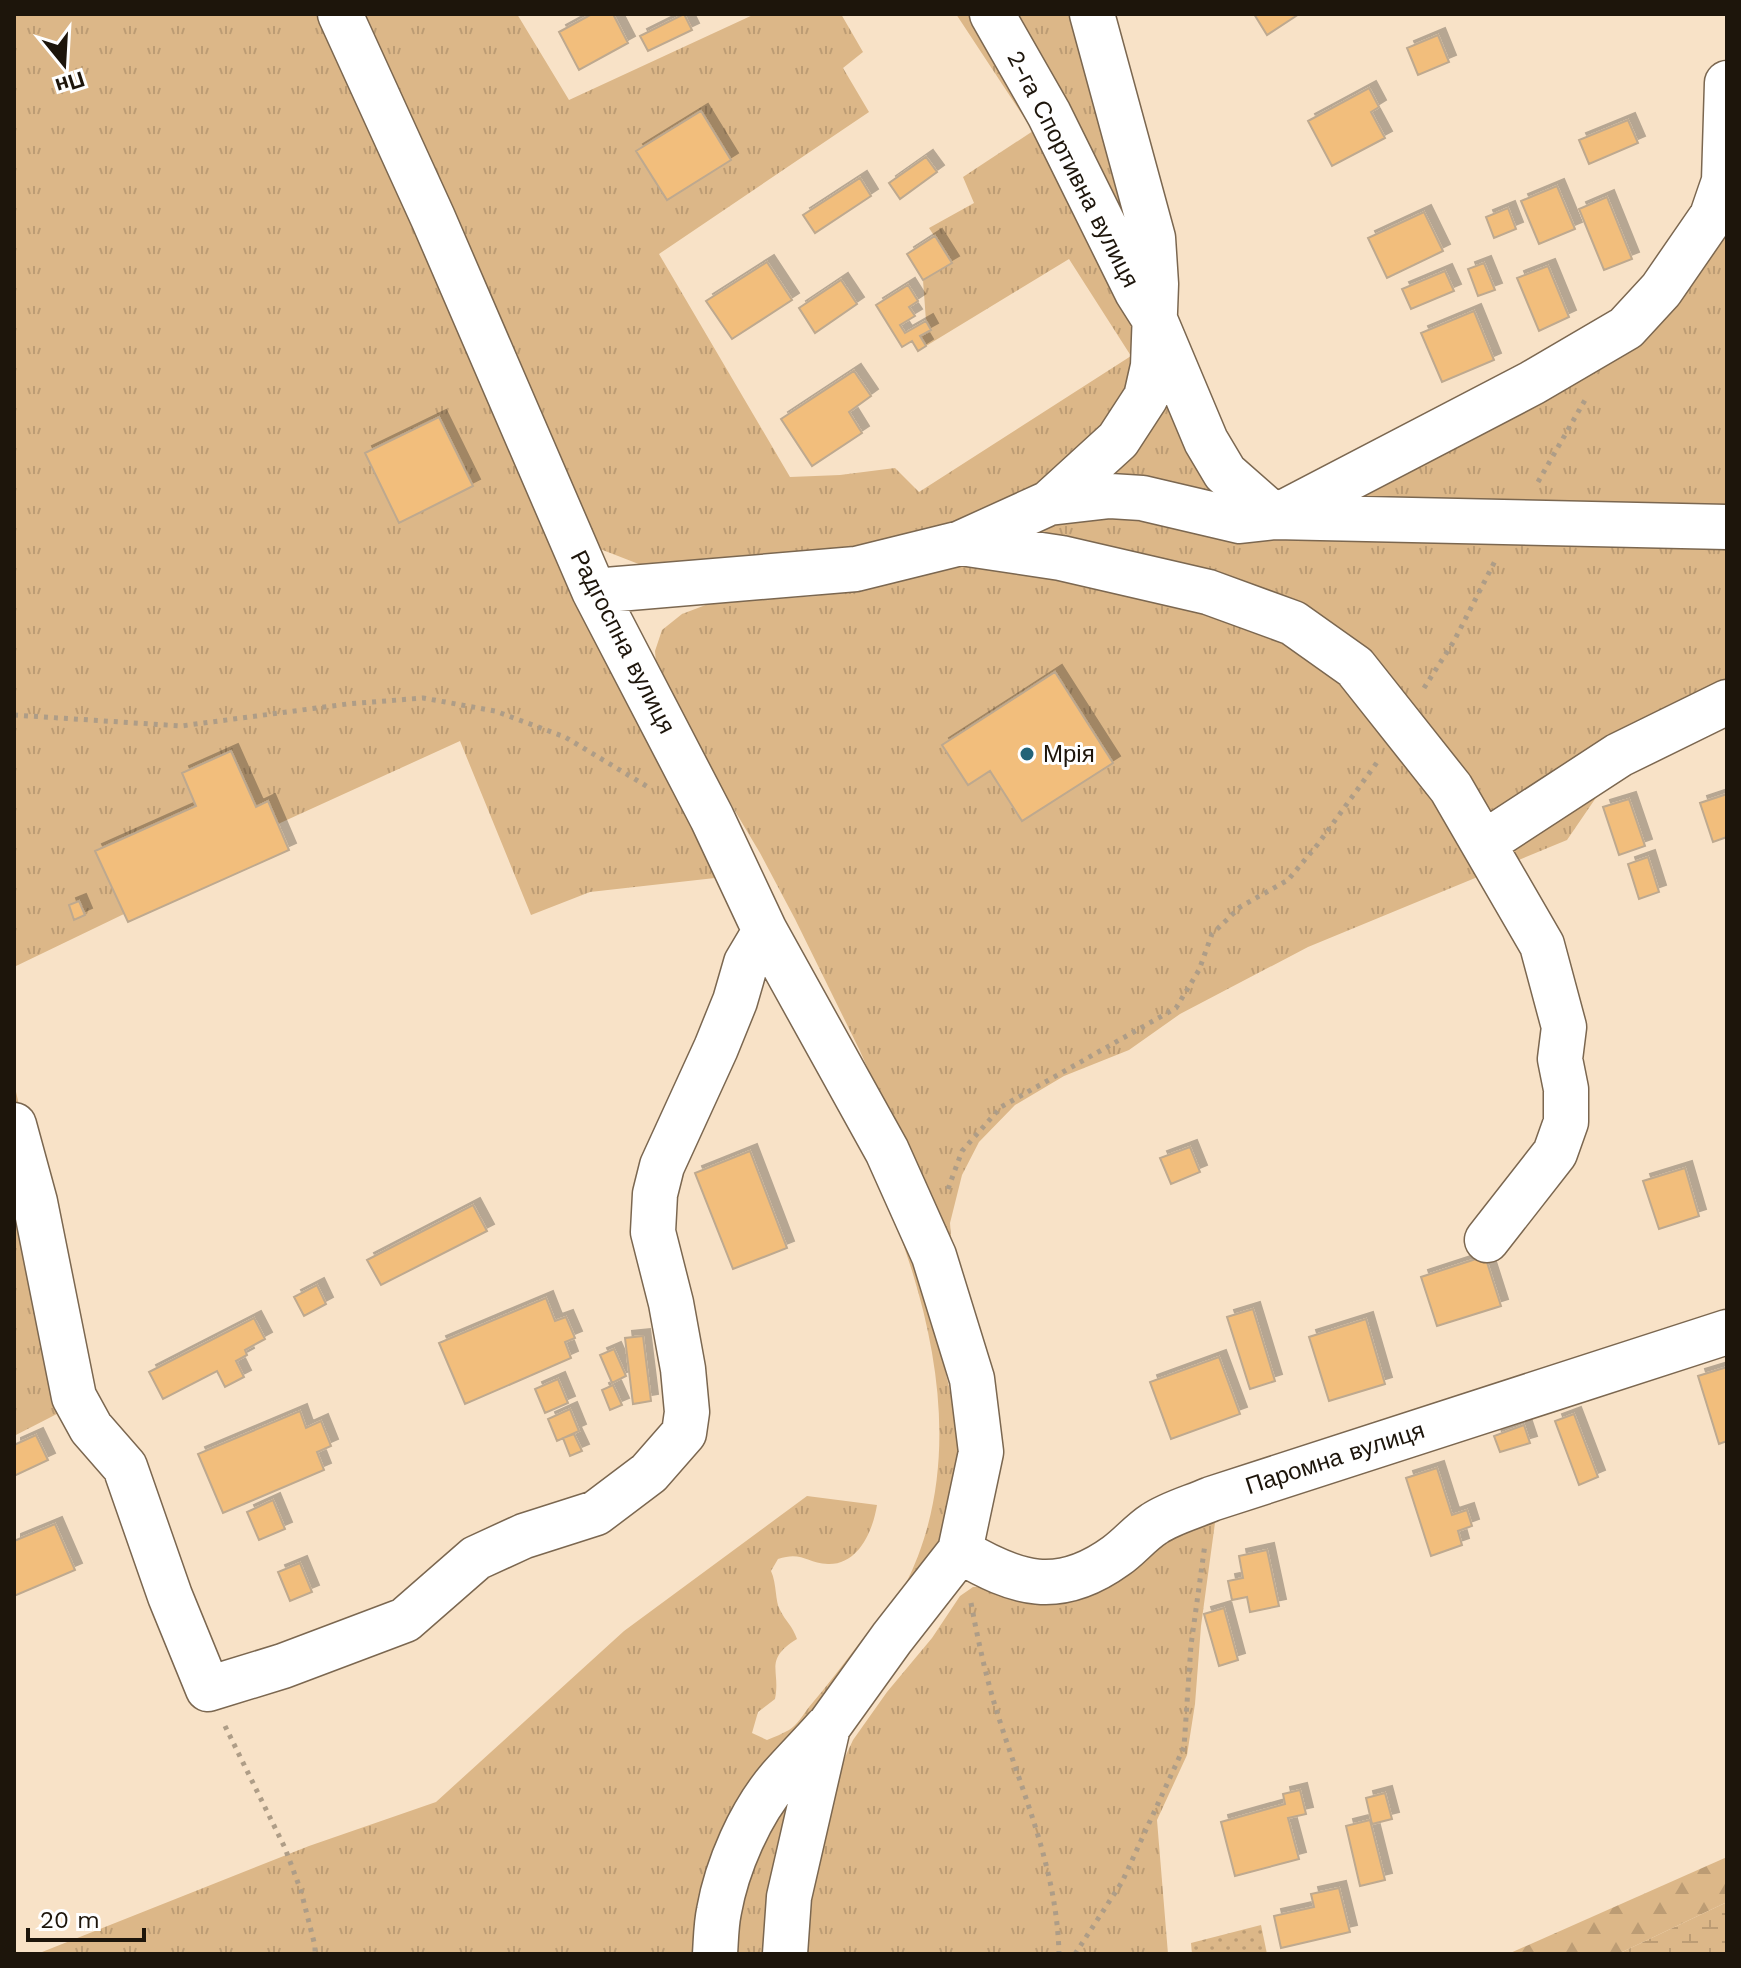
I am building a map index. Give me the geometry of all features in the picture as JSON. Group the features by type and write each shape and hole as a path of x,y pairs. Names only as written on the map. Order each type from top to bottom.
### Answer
{"street":[{"name":"Радгоспна вулиця","path":"340,14 433,218 594,591 712,818 765,931 887,1151 934,1256 972,1379 981,1452 960,1551"},
{"name":"2-га Спортивна вулиця","path":"992,14 1049,114 1137,292 1156,322"},
{"name":"2-га Спортивна вулиця","path":"1049,503 1118,440 1146,397 1153,366 1156,322 1153,238 1092,14"},
{"path":"1275,517 1532,383 1626,328 1661,290 1712,216 1724,181 1727,83"},
{"path":"1156,322 1206,441 1225,473 1275,517"},
{"path":"594,591 856,569 961,543 1049,503 1110,496 1142,498 1240,521 1275,517 1727,527"},
{"path":"961,543 1061,558 1208,592 1293,623 1355,667 1451,788 1542,945 1564,1027 1560,1059 1566,1089 1566,1122 1555,1153 1487,1240"},
{"path":"1484,843 1619,755 1727,702"},
{"path":"14,1125 35,1202 74,1397 91,1428 125,1467 170,1596 208,1689 283,1666 405,1620 476,1558 524,1536 596,1513 649,1473 684,1433 687,1412 683,1369 653,1232 655,1194 662,1166 716,1048 746,963 765,931"},
{"name":"Паромна вулиця","path":"960,1551 995,1572 1016,1580 1045,1583 1090,1571 1115,1557 1155,1522 1211,1499 1727,1332"},
{"path":"715,1954 721,1902 731,1866 753,1820 778,1780 828,1727 960,1551"},
{"path":"785,1954 789,1897 828,1727"}],"path":[{"path":"934,1256 948,1188 962,1151 1001,1107 1176,1008 1199,970 1212,934 1240,907 1288,880 1318,844 1454,641 1514,523 1589,393"},
{"path":"14,715 181,726 347,704 423,698 495,711 565,737 653,790"},
{"path":"1075,1954 1122,1882 1184,1747 1191,1645 1211,1499"},
{"path":"960,1551 993,1699 1025,1790 1053,1892 1059,1954"},
{"path":"208,1689 285,1848 301,1891 315,1954"}],"green space":[{"path":"14,14 316,14 917,1250 960,1434 947,1532 809,1726 776,1954 37,1954 309,1846 436,1802 624,1631 807,1496 877,1505 868,1535 848,1559 828,1564 786,1557 778,1559 771,1571 778,1607 797,1639 780,1653 776,1666 775,1699 758,1712 752,1733 767,1740 792,1728 898,1598 918,1556 938,1472 936,1384 919,1294 888,1204 849,1115 804,1030 715,878 590,892 531,915 460,741 278,824 289,850 128,922 124,914 14,967"},
{"path":"361,14 517,14 569,100 755,14 841,14 863,52 843,68 869,112 659,254 790,477 895,468 919,492 1131,356 1069,259 926,346 920,336 931,330 926,321 923,280 952,263 929,228 974,203 963,177 1033,131 956,14 982,14 1130,299 1140,398 1028,502 896,550 649,568 600,549"},
{"path":"999,14 1076,14 1147,285"},
{"path":"1727,83 1727,726 1617,767 1567,840 1308,947 1180,1014 1129,1050 1064,1076 1015,1105 979,1142 962,1175 950,1223 953,1263 860,1051 795,919 760,853 666,695 657,675 655,651 662,630 682,614 711,603 817,596 933,563 991,540 1160,385 1246,480 1275,490 1326,481 1554,361 1634,293 1702,209"},
{"path":"14,1083 86,1399 14,1436"},
{"path":"1217,1508 1187,1755 1157,1820 1168,1954 801,1954 826,1798 853,1740 887,1692 932,1638 960,1596 973,1587 992,1587"},
{"path":"1727,1857 1727,1902 1618,1954 1508,1954"},
{"path":"1725,1903 1727,1954 1618,1954"},
{"path":"1261,1925 1267,1954 1192,1954 1191,1943"}],"building":[{"path":"592,14 613,14 628,43 579,70 559,32"},
{"path":"684,14 692,30 648,51 640,36"},
{"path":"1254,14 1299,14 1267,35"},
{"path":"1438,35 1449,62 1418,75 1407,48"},
{"path":"1369,88 1379,107 1371,112 1385,138 1332,166 1308,121"},
{"path":"701,111 731,160 667,200 636,151"},
{"path":"1628,120 1638,143 1589,164 1579,140"},
{"path":"926,157 937,172 900,199 889,183"},
{"path":"860,178 871,196 815,233 803,215"},
{"path":"1557,186 1575,229 1539,244 1521,201"},
{"path":"1607,197 1632,259 1604,270 1579,209"},
{"path":"1508,208 1516,229 1494,238 1486,217"},
{"path":"1424,212 1443,251 1387,278 1368,238"},
{"path":"935,236 952,263 923,280 907,254"},
{"path":"767,262 792,300 732,339 706,301"},
{"path":"1484,263 1495,290 1478,296 1468,269"},
{"path":"1548,266 1569,317 1539,331 1517,278"},
{"path":"1445,271 1454,291 1411,309 1402,289"},
{"path":"841,280 857,304 815,333 799,308"},
{"path":"908,285 918,301 909,307 915,316 900,325 905,333 926,321 931,330 920,336 926,346 918,351 912,341 902,347 876,305"},
{"path":"1474,311 1494,360 1442,382 1421,333"},
{"path":"854,371 871,396 849,412 862,433 812,466 781,419"},
{"path":"439,417 473,486 399,523 365,453"},
{"name":"Мрія","path":"1055,672 1113,763 1022,821 990,771 968,785 942,745"},
{"path":"231,751 256,807 268,801 289,850 128,922 95,851 196,806 182,773"},
{"path":"1727,794 1727,837 1713,842 1700,803"},
{"path":"1629,799 1645,846 1619,855 1603,807"},
{"path":"1648,857 1659,892 1639,899 1628,864"},
{"path":"79,901 85,915 74,920 69,905"},
{"path":"1190,1147 1200,1172 1171,1184 1160,1158"},
{"path":"750,1151 787,1248 733,1269 695,1173"},
{"path":"1685,1168 1699,1216 1659,1229 1643,1181"},
{"path":"473,1205 487,1231 381,1285 367,1260"},
{"path":"1485,1256 1501,1306 1437,1326 1421,1277"},
{"path":"317,1285 326,1304 304,1316 294,1297"},
{"path":"546,1298 555,1321 566,1317 575,1338 565,1342 571,1358 465,1404 439,1343"},
{"path":"1253,1309 1275,1381 1250,1389 1227,1317"},
{"path":"254,1318 265,1339 245,1350 247,1355 236,1361 244,1377 225,1387 217,1371 163,1399 149,1372"},
{"path":"1366,1319 1385,1384 1329,1401 1309,1337"},
{"path":"643,1336 651,1401 633,1404 625,1338"},
{"path":"614,1349 626,1376 612,1383 600,1355"},
{"path":"1219,1357 1240,1414 1171,1439 1150,1382"},
{"path":"1727,1367 1727,1441 1719,1444 1698,1376"},
{"path":"558,1379 568,1403 545,1413 535,1389"},
{"path":"613,1385 622,1405 610,1410 602,1390"},
{"path":"570,1409 579,1431 557,1441 548,1419"},
{"path":"300,1411 306,1428 321,1421 331,1446 317,1452 324,1470 223,1513 198,1454"},
{"path":"1574,1414 1598,1477 1579,1485 1555,1421"},
{"path":"1524,1425 1530,1443 1500,1452 1494,1436"},
{"path":"574,1434 582,1451 570,1456 563,1438"},
{"path":"36,1435 48,1460 14,1476 14,1445"},
{"path":"1437,1468 1452,1515 1467,1510 1472,1526 1458,1531 1462,1545 1431,1556 1406,1478"},
{"path":"273,1500 285,1529 259,1540 247,1512"},
{"path":"55,1524 75,1570 14,1596 14,1541"},
{"path":"1267,1550 1279,1606 1250,1612 1247,1597 1232,1600 1228,1581 1243,1578 1239,1556"},
{"path":"300,1563 312,1592 290,1601 278,1572"},
{"path":"1224,1608 1238,1660 1219,1666 1204,1614"},
{"path":"1300,1790 1306,1814 1288,1818 1299,1859 1235,1876 1221,1822 1285,1804 1283,1794"},
{"path":"1385,1793 1392,1819 1372,1824 1366,1798"},
{"path":"1370,1820 1385,1880 1360,1886 1346,1826"},
{"path":"1339,1888 1350,1932 1281,1948 1274,1916 1314,1907 1311,1894"}],"place":[{"name":"Мрія","path":"1027,754"}]}
